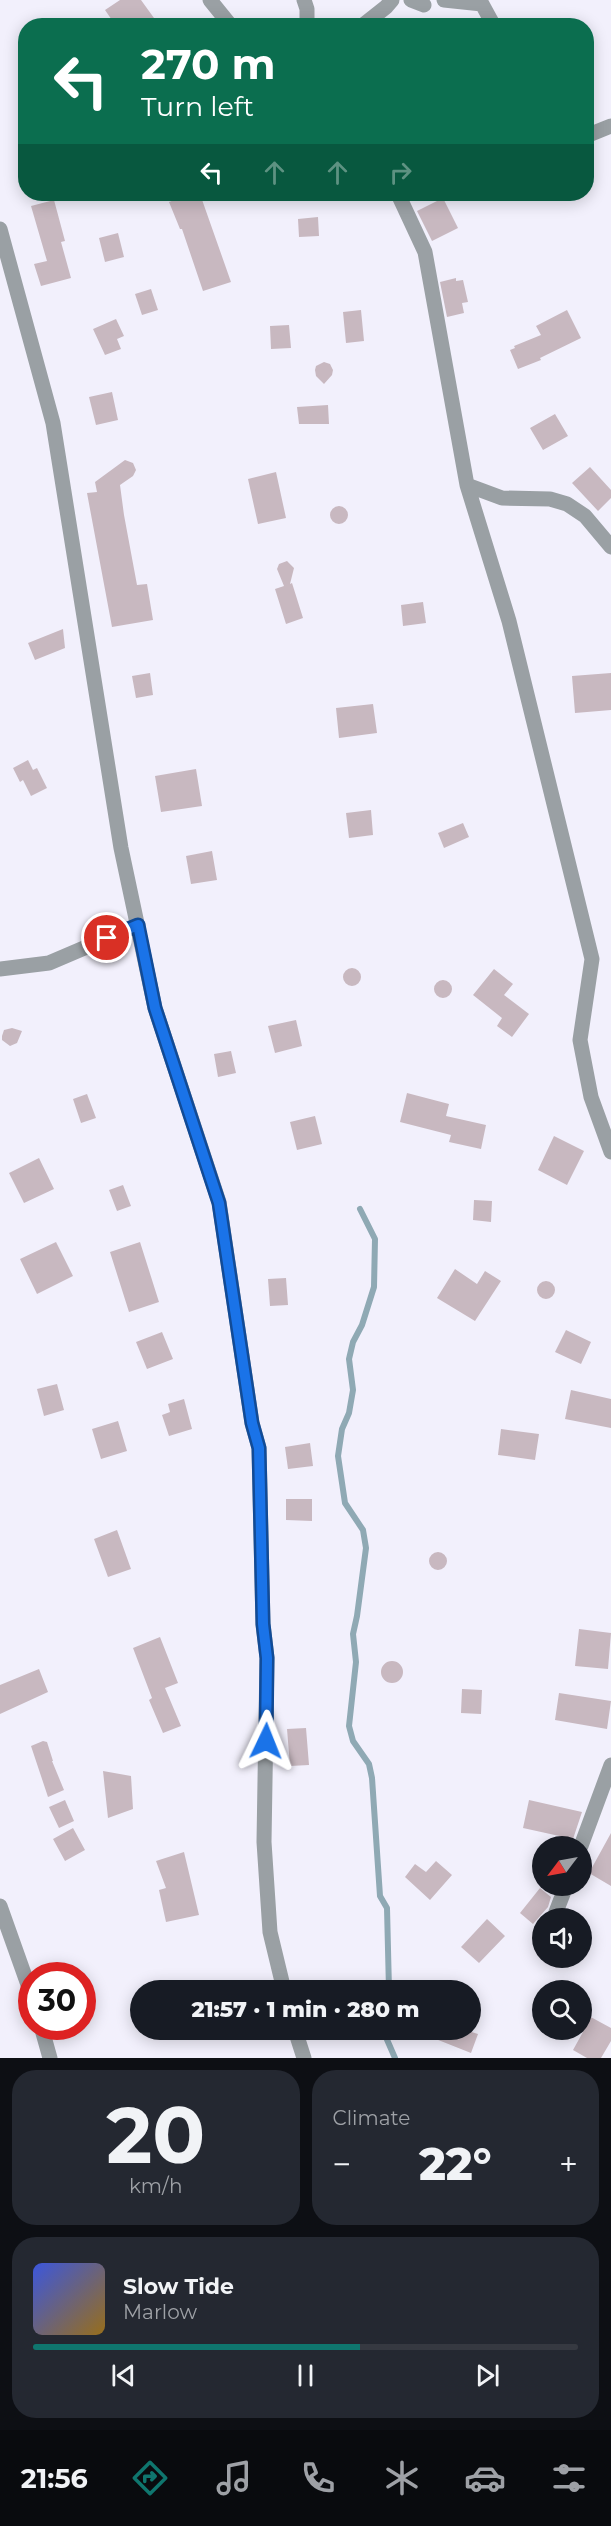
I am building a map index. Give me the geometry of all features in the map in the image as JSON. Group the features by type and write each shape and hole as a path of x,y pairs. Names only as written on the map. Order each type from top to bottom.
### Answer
{"street":[{"path":"210,0 225,18"},
{"path":"304,0 307,18"},
{"path":"372,18 392,0"},
{"path":"444,0 482,4 490,18"},
{"path":"594,133 611,126"},
{"path":"402,201 425,252 467,485 509,621 592,958 580,1040 591,1097 611,1152"},
{"path":"0,229 53,423 122,848 155,1008 219,1203 252,1423 259,1448 263,1624 267,1668 264,1842 270,1932 282,1980"},
{"path":"467,485 502,498 550,499 567,504 585,516 611,547"},
{"path":"0,969 49,963 138,925"},
{"path":"585,1836 611,1765"},
{"path":"0,1906 20,1962"},
{"path":"45,2040 50,2058"},
{"path":"298,2040 304,2058"}],"building":[{"path":"120,0 141,0 154,18 110,18 105,10"},
{"path":"54,201 65,241 61,242 71,278 41,286 34,264 47,261 31,206"},
{"path":"202,201 231,282 203,291 182,229 180,229 169,202"},
{"path":"437,201 444,201 458,228 432,241 417,211"},
{"path":"318,217 319,236 299,237 298,219"},
{"path":"118,233 124,257 105,262 99,238"},
{"path":"456,278 456,281 463,280 468,302 462,303 464,313 447,317 440,282"},
{"path":"151,289 158,310 142,315 135,294"},
{"path":"361,310 364,341 346,343 343,312"},
{"path":"567,310 581,338 540,358 541,360 518,369 510,350 515,348 514,346 541,335 536,326"},
{"path":"116,319 124,336 117,339 121,349 105,355 93,329"},
{"path":"289,325 291,348 271,349 270,326"},
{"path":"324,362 330,364 333,370 332,375 324,384 316,376 315,370 316,366"},
{"path":"112,392 118,420 96,425 89,397"},
{"path":"328,405 329,424 299,424 297,407"},
{"path":"555,414 568,436 543,450 530,428"},
{"path":"125,460 133,463 136,470 133,476 120,485 124,515 137,585 147,584 153,620 112,627 87,493 97,492 95,482"},
{"path":"590,467 611,490 611,498 598,511 572,483"},
{"path":"276,472 286,518 258,524 248,479"},
{"path":"339,506 345,509 348,515 345,521 339,524 333,521 330,515 333,509"},
{"path":"287,561 294,568 290,584 292,583 303,618 286,624 275,589 284,586 277,569 279,564"},
{"path":"423,602 426,623 403,626 401,605"},
{"path":"63,629 65,648 35,660 28,643"},
{"path":"150,673 153,695 136,698 132,676"},
{"path":"611,673 611,710 575,713 572,676"},
{"path":"373,704 377,733 339,738 336,708"},
{"path":"28,760 33,770 37,768 47,788 31,796 23,780 20,782 13,768"},
{"path":"196,769 202,806 161,812 155,776"},
{"path":"371,810 373,835 349,838 346,813"},
{"path":"463,823 469,837 444,848 438,833"},
{"path":"212,851 217,880 191,884 186,856"},
{"path":"352,968 358,971 361,977 358,983 352,986 346,983 343,977 346,971"},
{"path":"494,969 513,984 504,995 529,1014 512,1037 497,1026 502,1018 473,995"},
{"path":"443,980 449,983 452,989 449,995 443,998 437,995 434,989 437,983"},
{"path":"296,1020 302,1046 275,1053 268,1026"},
{"path":"12,1028 22,1031 17,1043 10,1046 2,1040 2,1036 4,1030"},
{"path":"231,1051 236,1073 218,1077 214,1054"},
{"path":"407,1093 449,1104 446,1116 486,1125 481,1149 449,1142 451,1135 400,1122"},
{"path":"87,1094 96,1118 81,1123 73,1099"},
{"path":"315,1116 322,1144 297,1150 290,1122"},
{"path":"554,1136 584,1151 567,1185 538,1170"},
{"path":"39,1158 54,1189 24,1203 9,1173"},
{"path":"123,1185 131,1206 117,1211 109,1190"},
{"path":"474,1200 492,1201 491,1222 473,1220"},
{"path":"56,1242 73,1276 37,1294 20,1259"},
{"path":"140,1242 159,1302 129,1312 110,1252"},
{"path":"455,1269 477,1284 485,1271 501,1281 475,1321 437,1298"},
{"path":"286,1278 288,1305 270,1306 268,1279"},
{"path":"546,1281 552,1284 555,1290 552,1296 546,1299 540,1296 537,1290 540,1284"},
{"path":"566,1330 591,1342 581,1364 555,1352"},
{"path":"162,1332 173,1359 147,1369 136,1342"},
{"path":"57,1384 64,1410 44,1416 37,1389"},
{"path":"571,1390 611,1399 611,1428 565,1419"},
{"path":"184,1399 192,1429 169,1436 162,1415 170,1412 168,1404"},
{"path":"118,1421 127,1451 101,1459 92,1429"},
{"path":"501,1429 539,1434 535,1460 498,1455"},
{"path":"310,1443 313,1466 288,1469 285,1447"},
{"path":"286,1499 312,1499 312,1521 286,1520"},
{"path":"117,1530 131,1569 108,1577 94,1539"},
{"path":"438,1552 444,1555 447,1561 444,1567 438,1570 432,1567 429,1561 432,1555"},
{"path":"579,1629 611,1633 608,1669 575,1666"},
{"path":"160,1637 178,1683 165,1688 181,1726 163,1733 149,1700 152,1698 133,1648"},
{"path":"392,1661 400,1664 403,1672 400,1680 392,1683 384,1680 381,1672 384,1664"},
{"path":"39,1669 48,1692 0,1714 0,1685"},
{"path":"462,1689 482,1690 481,1714 461,1713"},
{"path":"559,1693 611,1701 607,1729 555,1720"},
{"path":"306,1728 309,1765 290,1766 287,1729"},
{"path":"43,1741 47,1742 64,1790 48,1797 31,1746"},
{"path":"103,1771 131,1776 133,1809 108,1818"},
{"path":"65,1800 74,1821 59,1828 49,1807"},
{"path":"529,1800 582,1812 574,1836 559,1836 523,1828"},
{"path":"73,1828 85,1850 65,1861 53,1839"},
{"path":"611,1833 611,1886 592,1875 592,1868"},
{"path":"184,1852 199,1915 166,1922 159,1890 166,1888 156,1861"},
{"path":"436,1861 452,1875 430,1900 405,1877 415,1864 426,1872"},
{"path":"534,1896 551,1897 547,1908 532,1908 532,1923 520,1913"},
{"path":"487,1919 505,1936 479,1963 461,1947"},
{"path":"592,2018 611,2028 611,2041 601,2058 587,2058 573,2050 579,2040 592,2040"},
{"path":"438,2040 476,2040 471,2053"}],"waterway":[{"path":"360,1209 375,1239 374,1287 349,1359 353,1390 349,1413 342,1429 338,1456 345,1503 363,1530 366,1548 353,1634 356,1662 349,1726 353,1741 369,1764 372,1778 380,1896 387,1908 389,1980"},
{"path":"387,2040 395,2058"}],"route":[{"path":"107,938 138,925 155,1008 219,1203 252,1423 259,1448 263,1624 267,1658 266,1741"}]}
